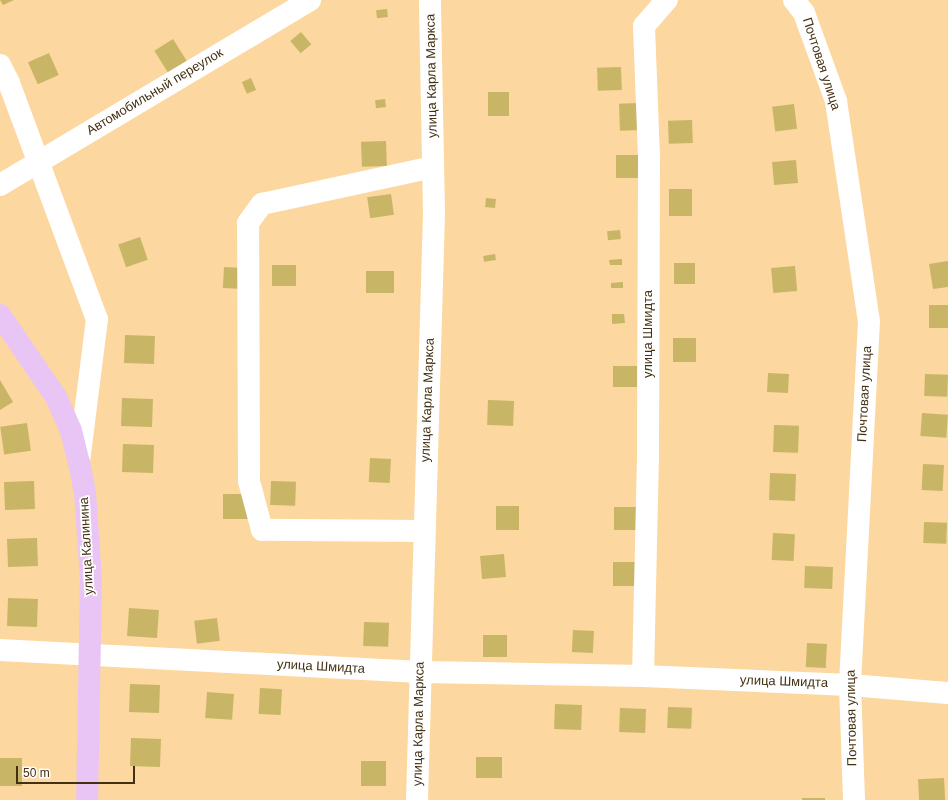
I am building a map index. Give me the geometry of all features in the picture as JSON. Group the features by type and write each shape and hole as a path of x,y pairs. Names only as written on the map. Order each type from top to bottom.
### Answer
{"main road":[{"name":"улица Калинина","path":"0,315 56,397 71,430 85,493 90,578 87,800"}],"street":[{"name":"Автомобильный переулок","path":"0,184 310,0"},
{"name":"улица Карла Маркса","path":"417,800 434,213 430,0"},
{"name":"улица Шмидта","path":"643,676 648,455 649,173 644,26 667,0"},
{"name":"Почтовая улица","path":"794,0 804,13 836,101 869,321 850,685 854,800"},
{"path":"0,65 9,83 97,319 79,462"},
{"path":"424,531 262,530 249,481 248,223 262,204 433,167"},
{"name":"улица Шмидта","path":"0,650 420,672 643,676 850,685 948,693"}],"building":[{"path":"0,0 14,0 3,5"},
{"path":"387,9 388,17 377,18 376,10"},
{"path":"301,32 311,44 301,53 290,41"},
{"path":"173,39 187,61 168,73 154,51"},
{"path":"49,53 59,75 38,84 28,62"},
{"path":"621,67 622,90 598,91 597,68"},
{"path":"251,78 256,90 247,94 242,82"},
{"path":"488,92 509,92 509,116 488,116"},
{"path":"385,99 386,107 376,108 375,100"},
{"path":"640,103 641,130 620,131 619,104"},
{"path":"794,104 797,129 775,131 772,107"},
{"path":"692,120 693,143 669,144 668,121"},
{"path":"386,141 387,166 362,167 361,142"},
{"path":"616,155 643,155 643,178 616,178"},
{"path":"796,160 798,183 774,185 772,162"},
{"path":"669,189 692,189 692,216 669,216"},
{"path":"391,194 394,215 370,218 367,197"},
{"path":"486,198 496,199 495,208 485,207"},
{"path":"620,230 621,239 608,240 607,231"},
{"path":"140,237 148,260 126,267 118,244"},
{"path":"495,254 496,260 484,262 483,256"},
{"path":"622,259 622,265 610,265 609,260"},
{"path":"948,261 948,287 933,289 929,264"},
{"path":"674,263 695,263 695,284 674,284"},
{"path":"272,265 296,265 296,286 272,286"},
{"path":"795,266 797,291 773,293 771,268"},
{"path":"224,267 245,268 244,289 223,288"},
{"path":"366,271 394,271 394,293 366,293"},
{"path":"623,282 623,288 611,288 611,283"},
{"path":"929,305 948,305 948,328 929,328"},
{"path":"612,314 624,314 625,323 612,324"},
{"path":"125,335 155,336 154,364 124,363"},
{"path":"673,338 696,338 696,362 673,362"},
{"path":"613,366 637,366 637,387 613,387"},
{"path":"768,373 789,374 788,393 767,392"},
{"path":"925,374 948,375 947,397 924,396"},
{"path":"0,380 13,402 0,410"},
{"path":"122,398 153,399 152,427 121,426"},
{"path":"488,400 514,401 513,426 487,425"},
{"path":"922,413 948,415 946,438 920,436"},
{"path":"27,423 31,451 4,454 0,427"},
{"path":"774,425 799,426 798,453 773,452"},
{"path":"123,444 154,445 153,473 122,472"},
{"path":"370,458 391,459 390,483 369,482"},
{"path":"923,464 944,465 943,491 922,490"},
{"path":"770,473 796,474 795,501 769,500"},
{"path":"34,481 35,509 5,510 4,482"},
{"path":"271,481 296,482 295,506 270,505"},
{"path":"223,494 248,494 248,519 223,519"},
{"path":"496,506 519,506 519,530 496,530"},
{"path":"614,507 638,507 638,530 614,530"},
{"path":"924,522 947,523 946,544 923,543"},
{"path":"773,533 795,534 794,561 772,560"},
{"path":"37,538 38,566 8,567 7,539"},
{"path":"504,554 506,577 482,579 480,556"},
{"path":"613,562 636,562 636,586 613,586"},
{"path":"805,566 833,567 832,589 804,588"},
{"path":"8,598 38,599 37,627 7,626"},
{"path":"129,608 159,610 157,638 127,636"},
{"path":"217,618 220,641 197,644 194,621"},
{"path":"364,622 389,623 388,647 363,646"},
{"path":"573,630 594,631 593,653 572,652"},
{"path":"483,635 507,635 507,657 483,657"},
{"path":"807,643 827,644 826,668 806,667"},
{"path":"130,684 160,685 159,713 129,712"},
{"path":"260,688 282,689 281,715 259,714"},
{"path":"207,692 234,694 232,720 205,718"},
{"path":"555,704 582,705 581,730 554,729"},
{"path":"668,707 692,708 691,729 667,728"},
{"path":"620,708 646,709 645,733 619,732"},
{"path":"131,738 161,739 160,767 130,766"},
{"path":"476,757 502,757 502,778 476,778"},
{"path":"0,758 22,758 22,786 0,786"},
{"path":"361,761 386,761 386,786 361,786"},
{"path":"944,778 945,800 919,800 918,779"},
{"path":"802,798 825,798 825,800 802,800"}]}
